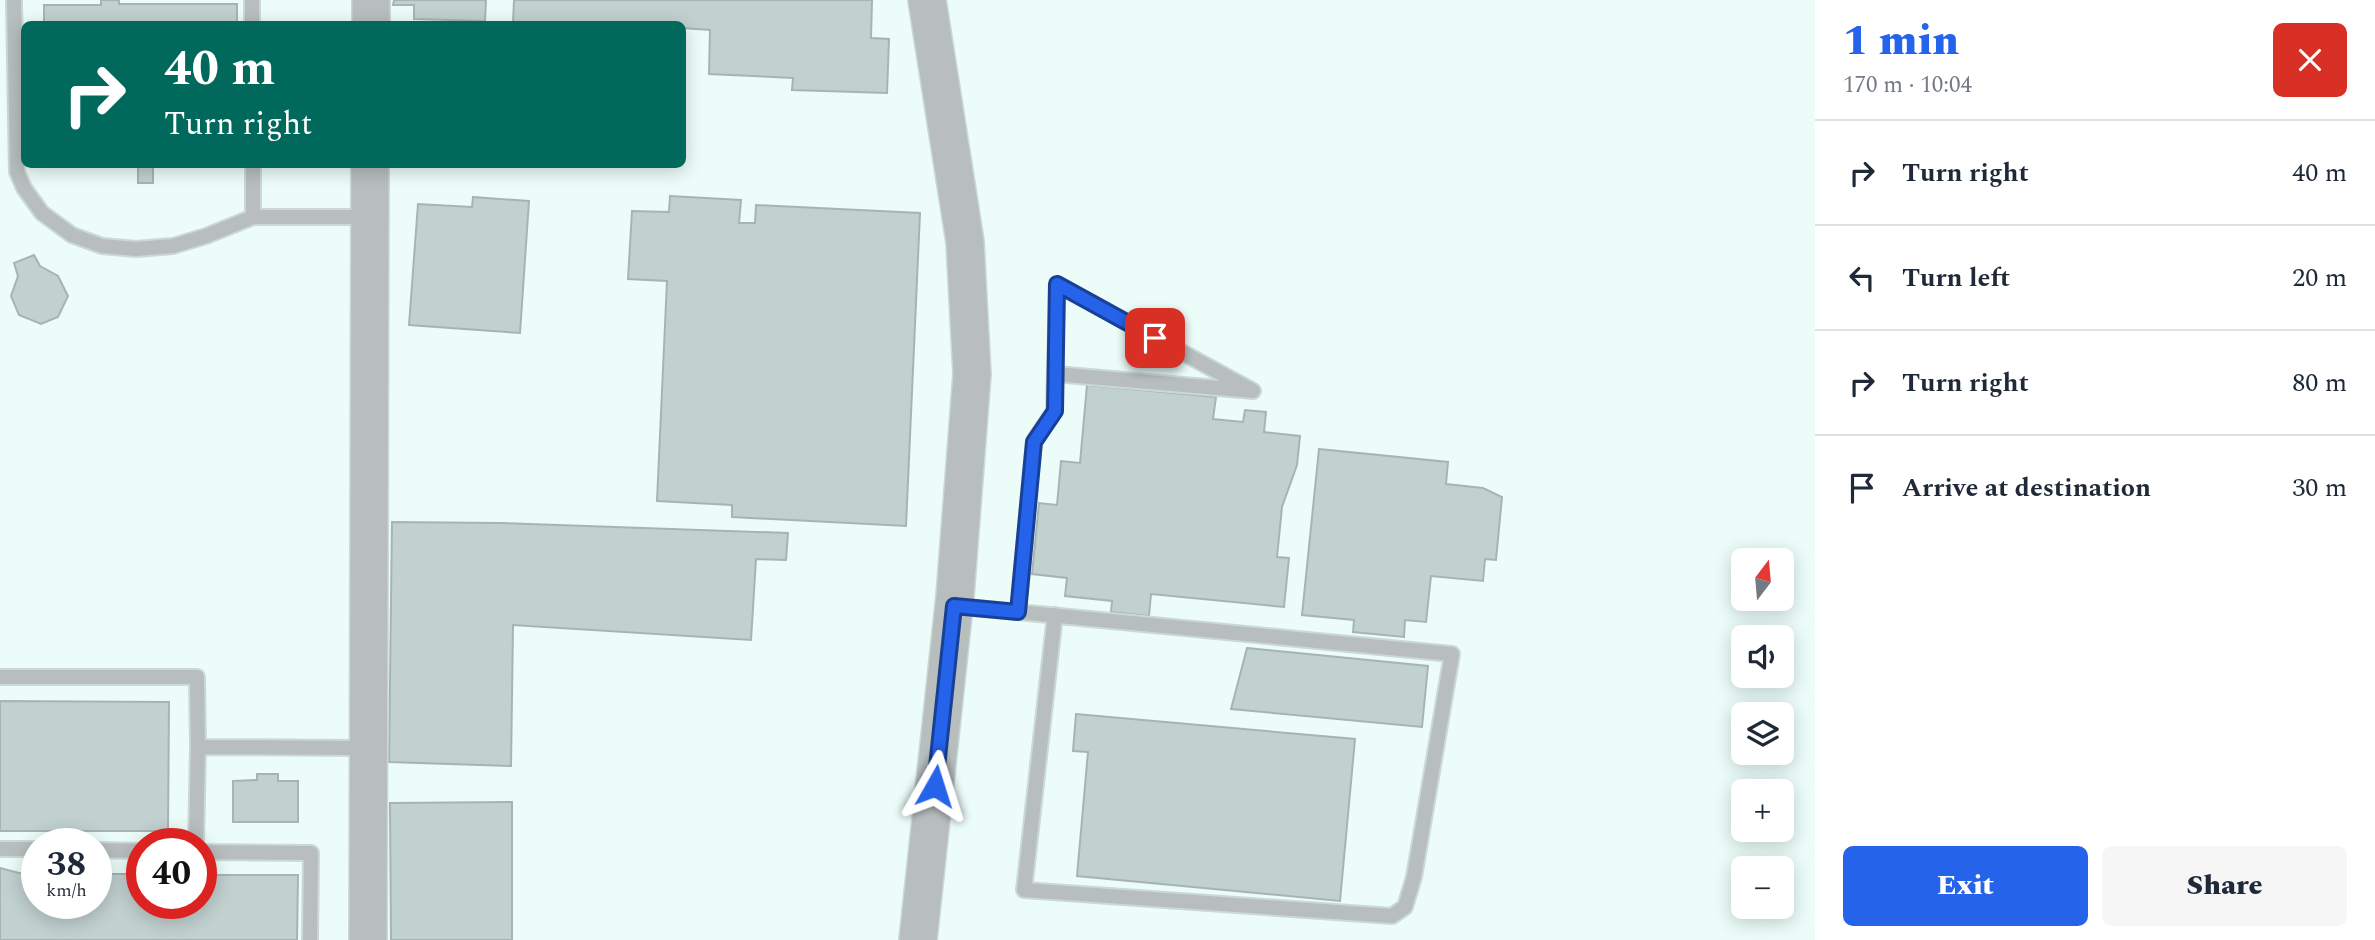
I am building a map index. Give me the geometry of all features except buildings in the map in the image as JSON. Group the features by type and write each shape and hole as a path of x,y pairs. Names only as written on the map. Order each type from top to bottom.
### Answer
{"street":[{"path":"371,0 371,21"},
{"path":"918,940 954,606 972,360 965,242 927,0"},
{"path":"368,940 370,168"}],"lane":[{"path":"14,0 17,172 24,188 42,213 72,234 102,246 136,250 173,246 253,217 370,217"},
{"path":"252,0 252,21"},
{"path":"253,168 253,217"},
{"path":"1018,612 1034,442 1055,411 1055,374 1057,284 1253,391 1055,374"},
{"path":"954,606 1055,615 1452,654 1414,877 1405,907 1392,916 1024,890 1055,615"},
{"path":"0,677 197,677 196,828"},
{"path":"198,747 369,748"},
{"path":"0,849 21,849"},
{"path":"217,852 311,853 310,940"}],"route":[{"path":"935,786 954,606 1018,612 1034,442 1055,411 1057,284 1155,338"}]}
